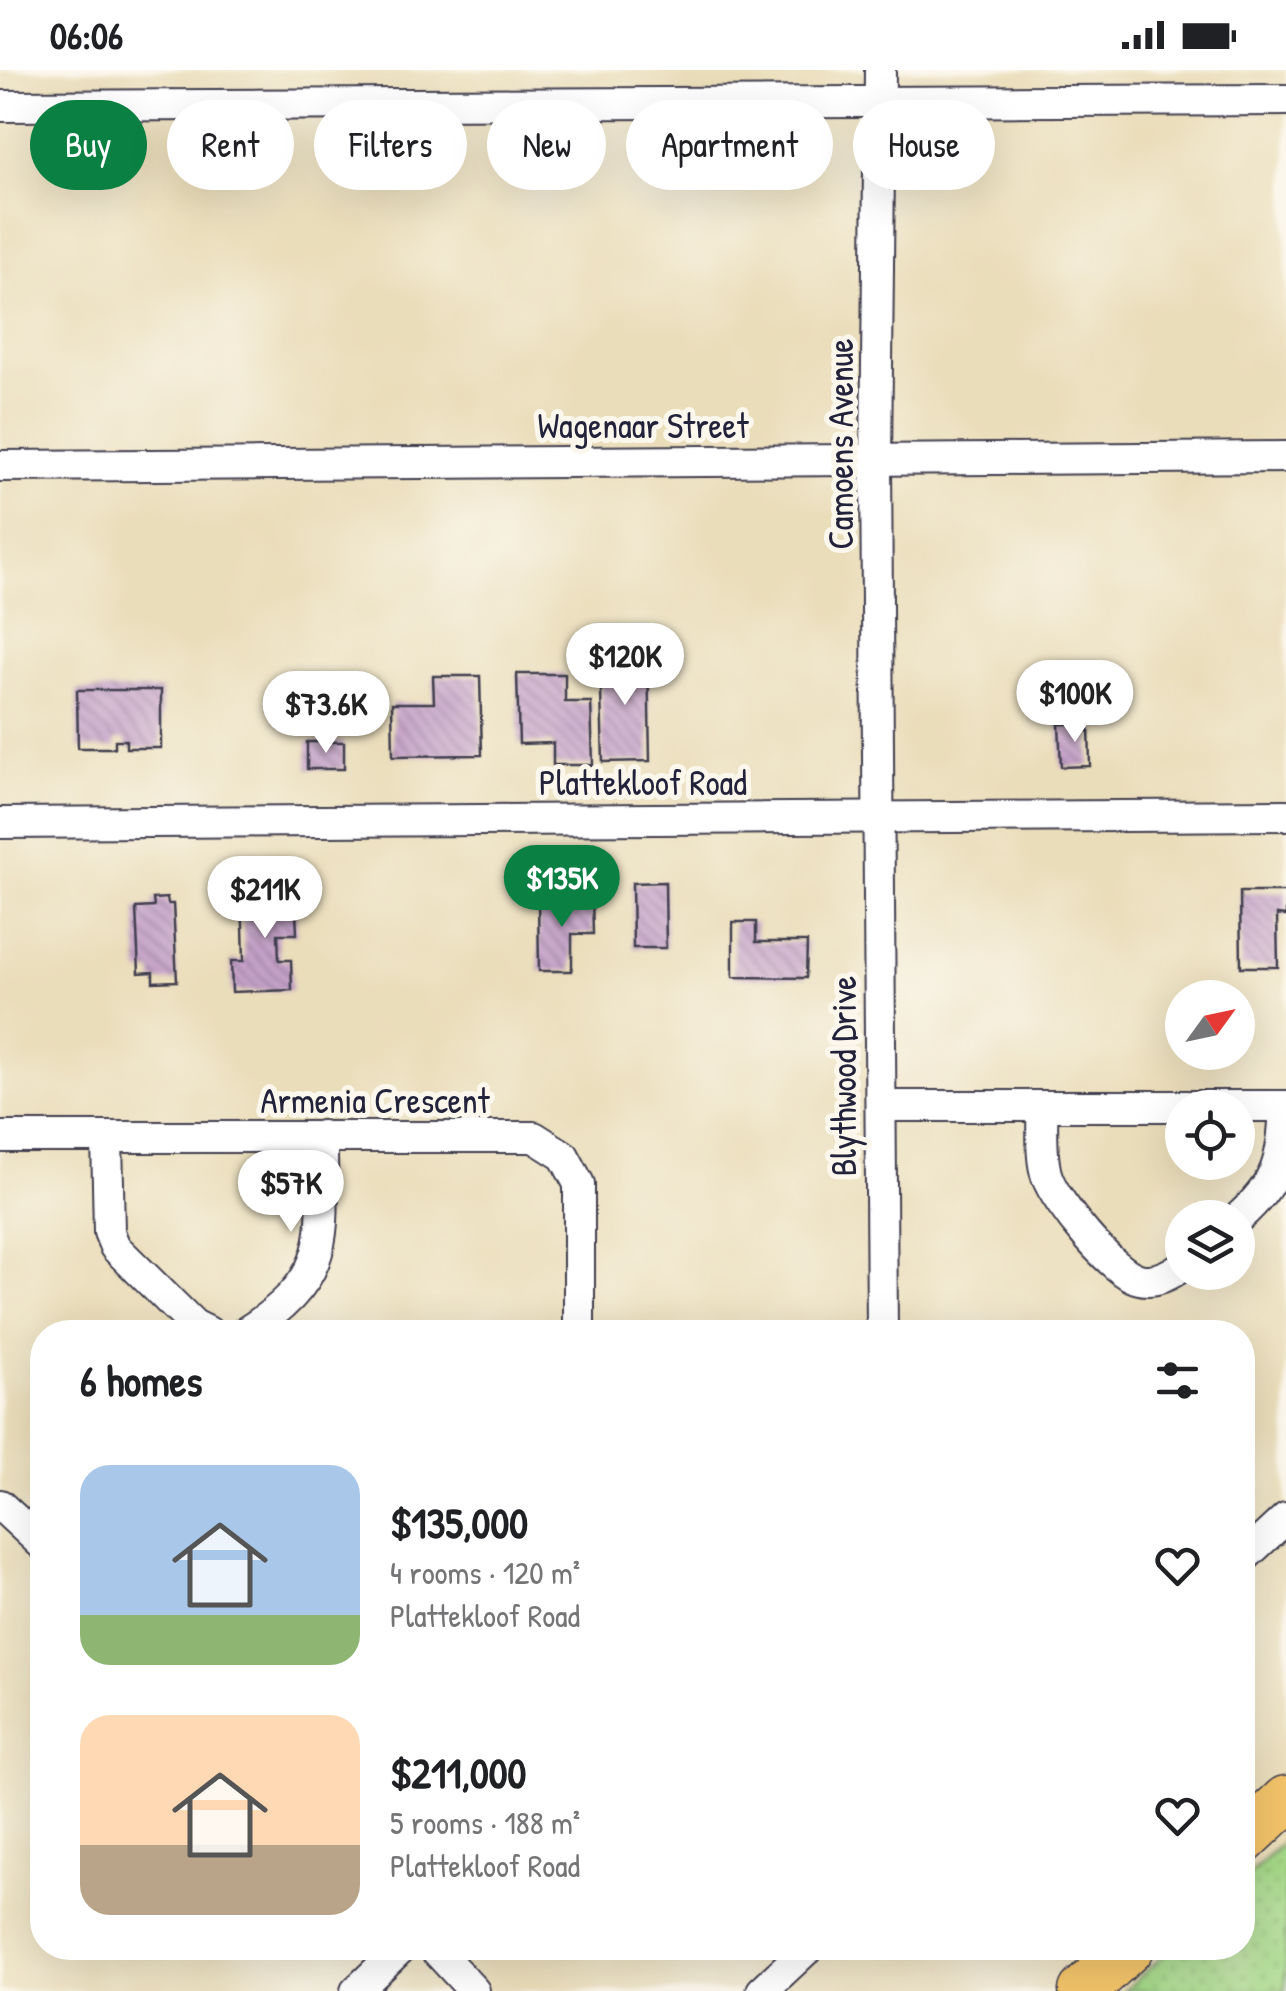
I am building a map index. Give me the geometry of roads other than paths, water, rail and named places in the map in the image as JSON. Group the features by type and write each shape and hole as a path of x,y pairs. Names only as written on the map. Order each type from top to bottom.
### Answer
{"main road":[{"path":"1255,1829 1286,1800"},
{"path":"1083,1991 1117,1960"}],"street":[{"name":"Camoens Avenue","path":"880,70 880,100"},
{"path":"995,101 1286,100"},
{"path":"0,106 853,102"},
{"name":"Camoens Avenue","path":"879,190 876,461 879,818"},
{"name":"Wagenaar Street","path":"0,466 1286,457"},
{"name":"Plattekloof Road","path":"0,823 1286,815"},
{"name":"Blythwood Drive","path":"879,818 882,1320"},
{"path":"881,1106 1286,1106 1276,1174 1254,1200"},
{"path":"1042,1108 1046,1175 1060,1203 1130,1276 1158,1279 1165,1275"},
{"path":"260,1320 307,1280 316,1266 321,1236 322,1136"},
{"name":"Armenia Crescent","path":"0,1137 534,1137 552,1145 572,1166 579,1184 578,1320"},
{"path":"107,1138 109,1232 115,1247 191,1320"},
{"path":"0,1505 30,1533"},
{"path":"1255,1546 1286,1518"},
{"path":"356,1991 388,1960"},
{"path":"445,1960 474,1991"},
{"path":"762,1991 795,1960"}]}
